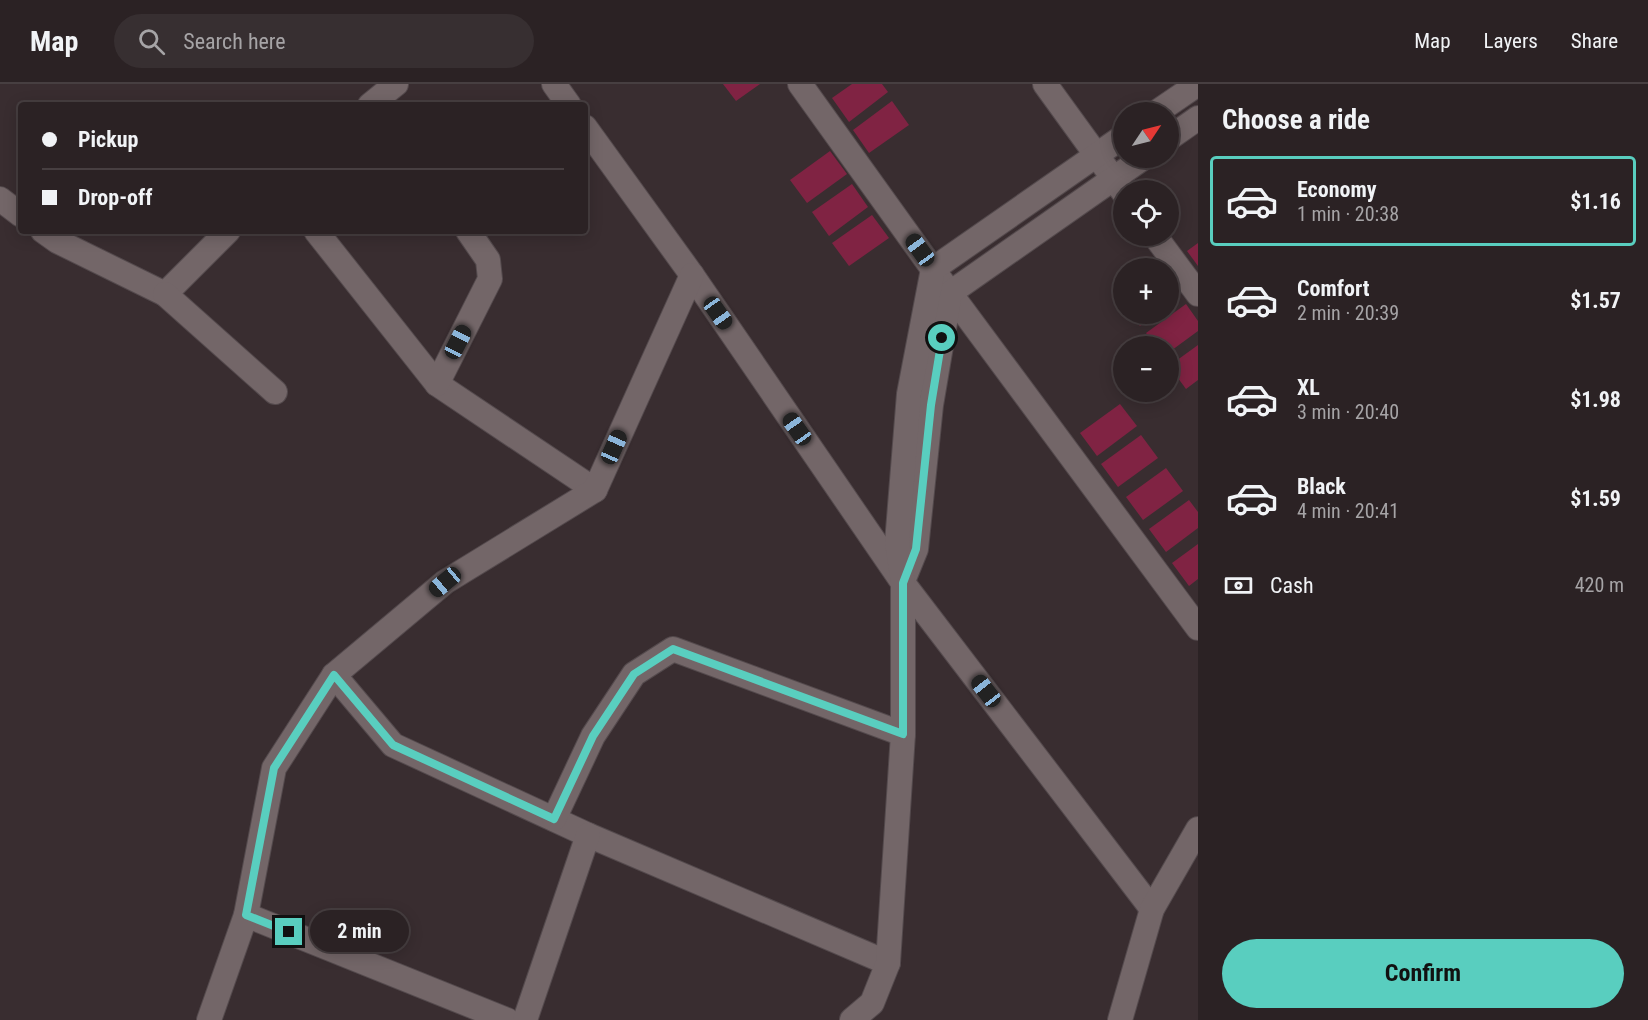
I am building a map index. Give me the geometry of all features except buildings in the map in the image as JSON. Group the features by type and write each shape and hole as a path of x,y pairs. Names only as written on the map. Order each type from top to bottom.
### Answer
{"street":[{"path":"377,102 396,84"},
{"path":"554,84 567,102"},
{"path":"800,84 950,293 1198,628"},
{"path":"1045,84 1114,180"},
{"path":"1172,102 1198,84"},
{"path":"1179,131 1198,118"},
{"path":"588,131 692,275 903,583 1152,909"},
{"path":"852,1020 872,1003 888,963 903,734 903,583 897,543 909,394 933,269 1113,144"},
{"path":"1123,180 1134,168"},
{"path":"903,583 916,549 931,405 950,293 1113,189"},
{"path":"0,199 18,213"},
{"path":"47,234 165,294 275,392"},
{"path":"165,294 225,234"},
{"path":"318,234 437,384 594,490"},
{"path":"437,384 490,279 488,260 470,234"},
{"path":"1162,246 1198,294"},
{"path":"209,1020 246,915 274,768 334,675 445,582 594,490 692,275"},
{"path":"909,394 931,405"},
{"path":"554,819 593,736 634,674 673,649 903,734"},
{"path":"334,675 393,745 588,835 888,963"},
{"path":"1120,1020 1152,909 1198,829"},
{"path":"525,1020 588,835"},
{"path":"246,915 507,1020"}],"route":[{"path":"289,932 246,915 274,768 334,675 393,745 554,819 593,736 634,674 673,649 903,734 903,583 916,549 931,405 942,338"}]}
